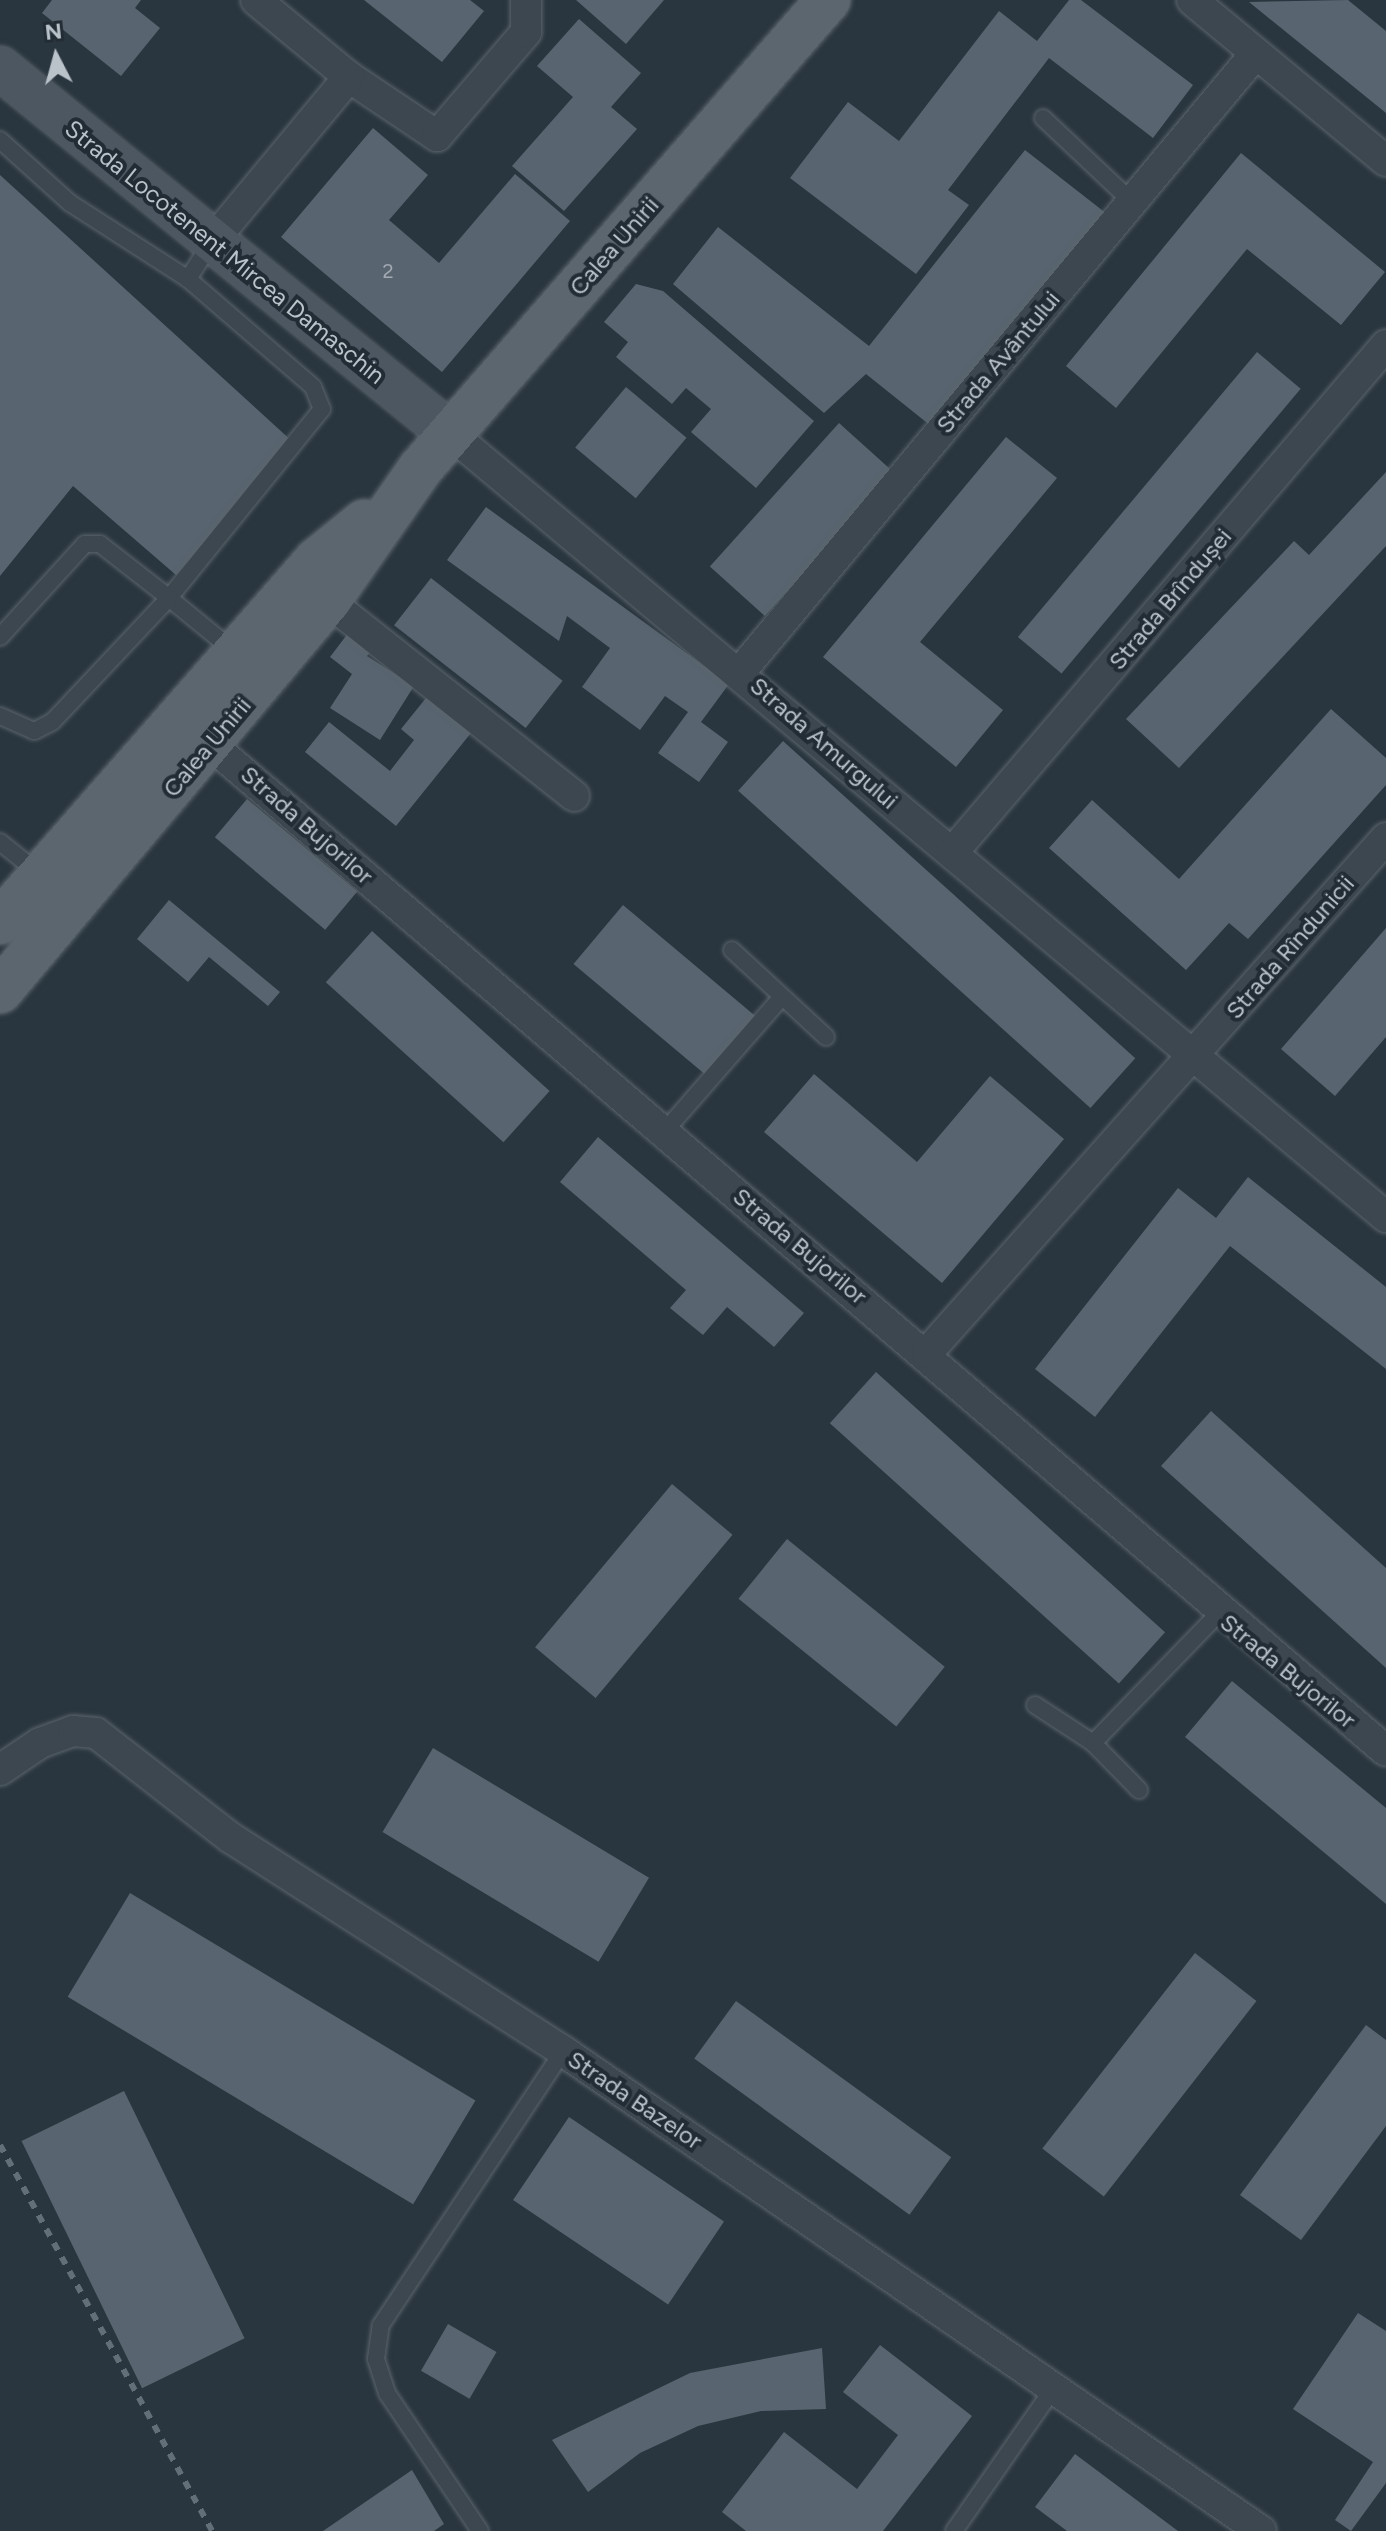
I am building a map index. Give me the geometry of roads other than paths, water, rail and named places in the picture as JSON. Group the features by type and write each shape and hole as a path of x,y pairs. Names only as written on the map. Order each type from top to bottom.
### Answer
{"main road":[{"name":"Calea Unirii","path":"0,991 328,601 400,492 828,0"},
{"name":"Calea Unirii","path":"0,922 316,561 400,492"}],"street":[{"path":"256,0 349,77 437,136 526,32 526,0"},
{"path":"1192,0 1386,161"},
{"name":"Strada Avântului","path":"741,671 1256,53"},
{"name":"Strada Locotenent Mircea Damaschin","path":"0,68 211,243 451,434"},
{"path":"211,243 349,77"},
{"name":"Strada Brîndușei","path":"952,853 1386,345"},
{"name":"Strada Amurgului","path":"451,434 741,671 952,853 1386,1217"},
{"path":"328,601 574,796"},
{"name":"Strada Bujorilor","path":"210,744 927,1353 1218,1614 1386,1751"},
{"name":"Strada Rîndunicii","path":"1195,1055 1386,838"},
{"path":"927,1353 1195,1055"},
{"name":"Strada Bazelor","path":"0,1770 40,1743 73,1731 96,1733 231,1838 563,2051 1057,2384 1261,2531"}],"lane":[{"path":"1043,118 1132,202"},
{"path":"0,140 70,203 188,279 313,387 322,409 169,598 52,722 34,731 0,716"},
{"path":"188,279 211,243"},
{"path":"0,637 85,544 100,544 236,653"},
{"path":"0,842 41,875"},
{"path":"732,950 779,1000 826,1037"},
{"path":"664,1132 779,1000"},
{"path":"1093,1743 1218,1614"},
{"path":"1035,1705 1093,1743 1139,1790"},
{"path":"480,2531 387,2393 376,2359 381,2325 563,2051"},
{"path":"954,2531 1057,2384"}],"railway":[{"path":"0,2145 212,2531"}]}
